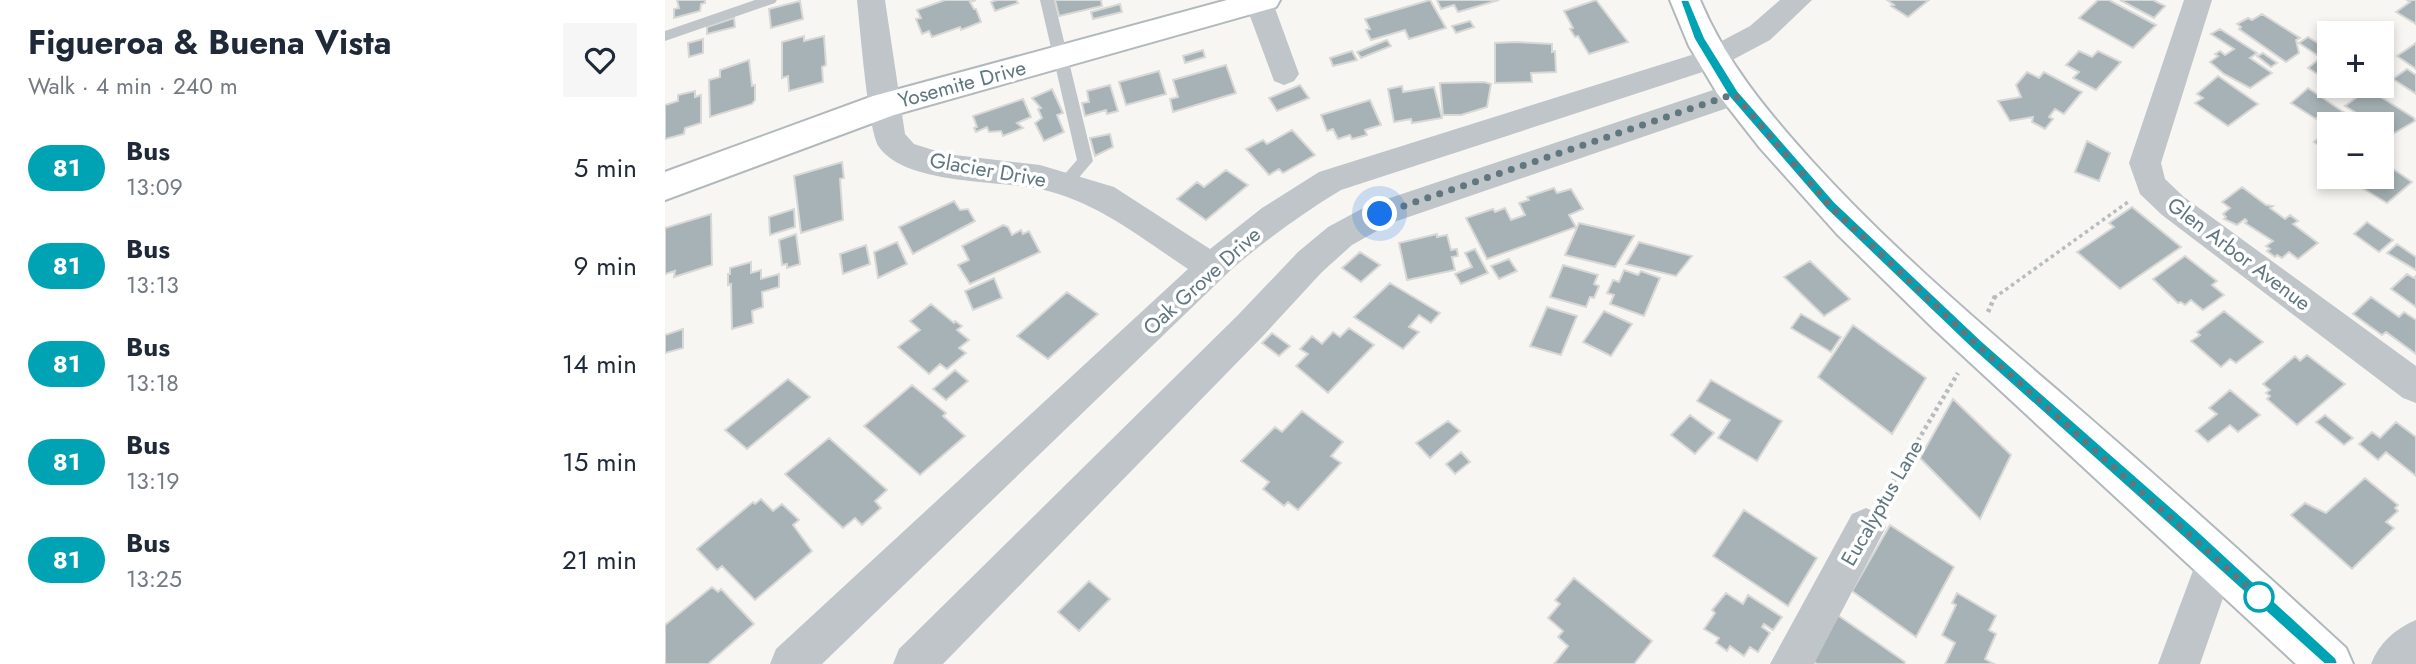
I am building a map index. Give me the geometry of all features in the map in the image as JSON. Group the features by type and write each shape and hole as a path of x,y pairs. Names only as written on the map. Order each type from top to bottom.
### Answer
{"main road":[{"path":"1685,0 1699,39 1734,94 1830,206 1976,344 2217,558 2330,664"},
{"name":"Yosemite Drive","path":"665,186 885,105 1260,1"}],"street":[{"name":"Glacier Drive","path":"871,0 890,138 902,153 946,166 1040,177 1103,196 1211,267"},
{"name":"Oak Grove Drive","path":"791,664 1170,309 1211,267 1281,211 1330,181 1711,59 1760,33 1798,0"},
{"name":"Glen Arbor Avenue","path":"2198,0 2145,163 2151,185 2173,206 2416,387"},
{"path":"1260,1 1284,74"},
{"path":"914,664 1250,326 1310,262 1340,236 1380,214 1734,94"},
{"name":"Eucalyptus Lane","path":"1791,664 1866,527"},
{"path":"2179,664 2217,558"},
{"path":"2392,664 2416,640"}],"lane":[{"path":"665,36 770,0"},
{"path":"1047,0 1085,161 1064,184"}],"path":[{"name":"Eucalyptus Lane","path":"1866,527 1976,344 1995,295 2151,185"}],"building":[{"path":"677,0 705,0 705,3 701,4 700,11 674,18 674,9 679,8"},
{"path":"945,0 976,0 970,2 981,22 932,37 929,31 922,34 916,19 921,18 917,10"},
{"path":"1016,0 1018,3 995,11 991,2"},
{"path":"1055,0 1101,0 1102,6 1059,16"},
{"path":"1430,0 1446,28 1409,39 1405,30 1371,40 1365,19"},
{"path":"1437,0 1499,0 1458,12 1454,5 1441,9"},
{"path":"1596,0 1628,42 1589,54 1578,36 1575,37 1570,29 1573,28 1564,11"},
{"path":"1887,0 1929,0 1908,17 1891,6 1894,5"},
{"path":"2098,0 2109,0 2156,25 2133,48 2079,18"},
{"path":"2120,0 2153,0 2165,6 2154,18"},
{"path":"2407,0 2416,0 2416,24 2396,12 2410,2"},
{"path":"800,1 803,19 771,28 769,9"},
{"path":"1120,4 1122,12 1093,19 1091,12"},
{"path":"2262,14 2300,38 2296,40 2299,53 2286,62 2239,29 2241,27 2237,24"},
{"path":"734,18 735,27 707,34 707,27"},
{"path":"1470,21 1474,27 1456,33 1452,26"},
{"path":"2220,29 2257,53 2250,58 2272,73 2250,88 2224,74 2210,62 2220,51 2225,55 2234,49 2211,34"},
{"path":"804,36 804,41 824,36 826,65 822,67 823,82 789,91 788,76 782,78 782,42"},
{"path":"2308,37 2317,43 2317,55 2299,43"},
{"path":"703,39 703,53 689,57 688,43"},
{"path":"1387,40 1391,46 1361,58 1357,52"},
{"path":"1495,43 1552,44 1556,72 1531,73 1532,82 1495,83"},
{"path":"2416,43 2416,69 2397,56"},
{"path":"1203,50 1205,57 1185,63 1183,56"},
{"path":"1352,51 1357,60 1333,66 1330,58"},
{"path":"2079,51 2092,57 2098,51 2121,62 2096,90 2073,78 2079,72 2066,65"},
{"path":"2263,53 2277,63 2271,67 2257,56"},
{"path":"749,60 752,86 755,85 755,100 752,104 710,117 709,80 720,77 720,70"},
{"path":"2317,61 2317,74 2308,68"},
{"path":"1226,65 1236,93 1173,112 1170,99 1178,97 1173,80"},
{"path":"2407,69 2416,75 2416,94 2394,80"},
{"path":"1159,71 1166,94 1126,105 1119,82"},
{"path":"2027,72 2039,78 2044,72 2082,92 2064,114 2055,109 2049,117 2053,119 2045,129 2032,122 2033,117 2010,121 1998,101 2021,97 2016,85"},
{"path":"2218,76 2258,104 2228,126 2195,103 2203,98 2197,94"},
{"path":"1440,83 1491,84 1487,107 1461,115 1443,115"},
{"path":"1110,85 1118,111 1107,114 1106,110 1085,116 1082,103 1089,102 1087,91"},
{"path":"1300,85 1309,98 1277,111 1269,98"},
{"path":"1402,86 1403,92 1434,87 1442,118 1412,123 1411,119 1394,122 1388,89"},
{"path":"2308,88 2317,94 2317,98 2323,98 2344,112 2317,112 2316,119 2291,103"},
{"path":"1052,89 1063,113 1057,115 1064,132 1044,141 1035,123 1042,118 1038,109 1041,108 1032,98"},
{"path":"695,91 695,97 701,95 701,123 685,128 684,134 665,139 665,105 678,101 678,95"},
{"path":"2356,98 2382,98 2415,121 2394,133 2394,112 2355,112 2345,106"},
{"path":"1023,99 1031,117 1017,123 1023,128 1003,136 1001,131 989,132 987,127 976,132 973,116"},
{"path":"1370,100 1381,125 1365,130 1367,135 1352,139 1350,135 1338,139 1333,129 1327,131 1321,115"},
{"path":"1292,130 1315,155 1283,173 1279,169 1269,175 1246,149 1263,140 1267,144"},
{"path":"1110,134 1113,147 1095,156 1090,138"},
{"path":"2087,141 2110,153 2099,181 2075,172"},
{"path":"842,162 844,178 840,179 843,220 801,233 794,176"},
{"path":"1226,170 1248,185 1206,220 1177,199 1197,182 1204,187"},
{"path":"2394,170 2412,182 2387,203 2364,189 2394,189"},
{"path":"2242,187 2266,205 2273,206 2270,208 2285,219 2290,215 2298,221 2293,224 2318,243 2298,259 2289,252 2282,258 2277,255 2275,257 2267,251 2270,249 2266,246 2273,241 2245,223 2245,219 2237,225 2224,219 2226,217 2223,214 2230,208 2222,202"},
{"path":"1554,188 1557,193 1571,189 1583,209 1569,215 1576,227 1487,259 1466,218 1505,208 1511,220 1525,215 1519,203 1529,200 1527,197"},
{"path":"954,201 960,210 968,209 975,221 913,254 899,227"},
{"path":"2132,207 2181,247 2120,289 2077,252 2114,227 2109,223"},
{"path":"794,209 795,227 770,235 769,217"},
{"path":"711,214 712,265 674,277 675,271 665,274 665,228"},
{"path":"2367,222 2393,240 2379,252 2354,234"},
{"path":"1579,223 1634,236 1615,267 1565,255"},
{"path":"1003,225 1008,227 1012,235 1021,230 1023,234 1029,231 1040,252 970,284 958,265 969,260 962,246"},
{"path":"796,234 800,264 787,268 787,264 782,265 779,240"},
{"path":"1437,234 1437,237 1447,235 1451,250 1457,249 1458,256 1452,257 1455,270 1407,280 1399,243"},
{"path":"897,242 907,264 878,278 874,252"},
{"path":"1639,242 1692,256 1676,276 1626,264"},
{"path":"2397,244 2416,257 2416,270 2387,253"},
{"path":"866,245 870,264 843,274 840,254"},
{"path":"1475,249 1488,273 1461,284 1455,274 1472,267 1465,253"},
{"path":"1360,252 1380,265 1361,282 1342,268"},
{"path":"2185,256 2217,281 2212,285 2224,295 2203,310 2191,300 2185,305 2178,303 2153,279"},
{"path":"1509,259 1517,271 1499,279 1491,266"},
{"path":"1810,261 1850,299 1824,316 1784,277"},
{"path":"751,262 751,273 761,270 761,279 779,274 779,287 762,292 763,307 752,311 753,323 732,329 731,284 728,285 728,274 730,268"},
{"path":"1563,265 1598,275 1594,284 1599,286 1586,307 1550,297"},
{"path":"1624,270 1638,275 1641,271 1660,278 1644,316 1610,304 1614,295 1607,293 1613,280 1619,282"},
{"path":"2407,274 2414,278 2416,276 2416,307 2391,289"},
{"path":"994,278 1002,298 973,310 965,291"},
{"path":"1390,283 1440,313 1431,323 1419,315 1409,327 1419,332 1403,349 1354,317"},
{"path":"1067,292 1098,314 1048,359 1017,336"},
{"path":"2371,297 2399,317 2404,312 2416,320 2416,354 2386,332 2382,335 2353,314"},
{"path":"931,304 954,323 955,321 962,326 957,330 969,340 959,348 966,353 947,369 940,364 929,374 898,347 920,330 910,321"},
{"path":"1547,307 1577,316 1561,355 1530,346"},
{"path":"1604,311 1632,324 1611,356 1583,342"},
{"path":"2224,311 2263,342 2236,363 2230,359 2221,367 2191,341 2200,335 2197,332"},
{"path":"1801,314 1841,337 1831,352 1791,328"},
{"path":"1853,325 1926,378 1892,434 1818,377"},
{"path":"1349,328 1374,345 1328,393 1296,366 1308,354 1300,349 1312,336 1322,344 1333,332 1340,337"},
{"path":"683,329 683,348 665,353 665,335"},
{"path":"1272,333 1290,346 1279,356 1262,343"},
{"path":"2307,355 2345,384 2297,425 2267,399 2270,396 2266,393 2270,390 2263,384 2295,356 2300,361"},
{"path":"955,370 968,381 946,400 933,389"},
{"path":"788,379 810,397 747,449 725,430"},
{"path":"1711,380 1782,421 1757,461 1718,438 1730,420 1697,401"},
{"path":"912,385 946,413 943,416 965,436 920,475 864,426"},
{"path":"2230,390 2260,415 2238,432 2230,425 2208,442 2196,431 2217,414 2209,408"},
{"path":"1953,399 2011,455 1980,519 1920,458"},
{"path":"1302,411 1343,442 1331,456 1341,463 1298,510 1288,502 1284,506 1263,489 1269,482 1241,461 1275,427 1282,432"},
{"path":"1690,415 1714,433 1695,454 1671,435"},
{"path":"2325,415 2353,438 2344,445 2316,422"},
{"path":"1448,421 1460,431 1430,458 1416,443"},
{"path":"2396,422 2416,437 2416,476 2386,452 2378,460 2359,444 2372,432 2380,438"},
{"path":"829,438 887,490 875,501 881,508 862,525 855,518 843,528 785,474"},
{"path":"1461,452 1470,462 1455,474 1446,464"},
{"path":"2365,478 2398,505 2395,508 2398,511 2386,522 2394,528 2352,569 2291,515 2305,503 2326,513"},
{"path":"761,499 773,511 782,504 799,520 793,525 812,551 755,600 722,566 717,570 697,549 753,502 755,504"},
{"path":"1744,510 1817,558 1788,606 1713,556"},
{"path":"1890,525 1954,567 1916,637 1852,591"},
{"path":"1574,578 1652,641 1634,664 1554,664 1568,646 1558,637 1563,631 1548,618 1560,604 1555,600"},
{"path":"1089,581 1110,599 1079,631 1058,612"},
{"path":"712,587 718,592 721,589 754,624 708,664 665,664 665,625"},
{"path":"1726,593 1743,604 1748,595 1782,617 1773,630 1764,624 1762,627 1770,633 1758,652 1750,647 1744,656 1730,646 1727,651 1716,643 1719,638 1704,629 1715,613 1712,610"},
{"path":"1957,593 1996,616 1989,630 1996,634 1985,659 1994,664 1945,664 1955,643 1942,635 1956,605 1952,603"},
{"path":"1836,614 1905,662 1904,664 1817,664 1810,659"}],"bus line":[{"name":"81","path":"1685,0 1699,39 1734,94 1830,206 1976,344 2190,534 2330,664"}],"route":[{"path":"1380,214 1734,94 1830,206 1976,344 2259,597"}]}
